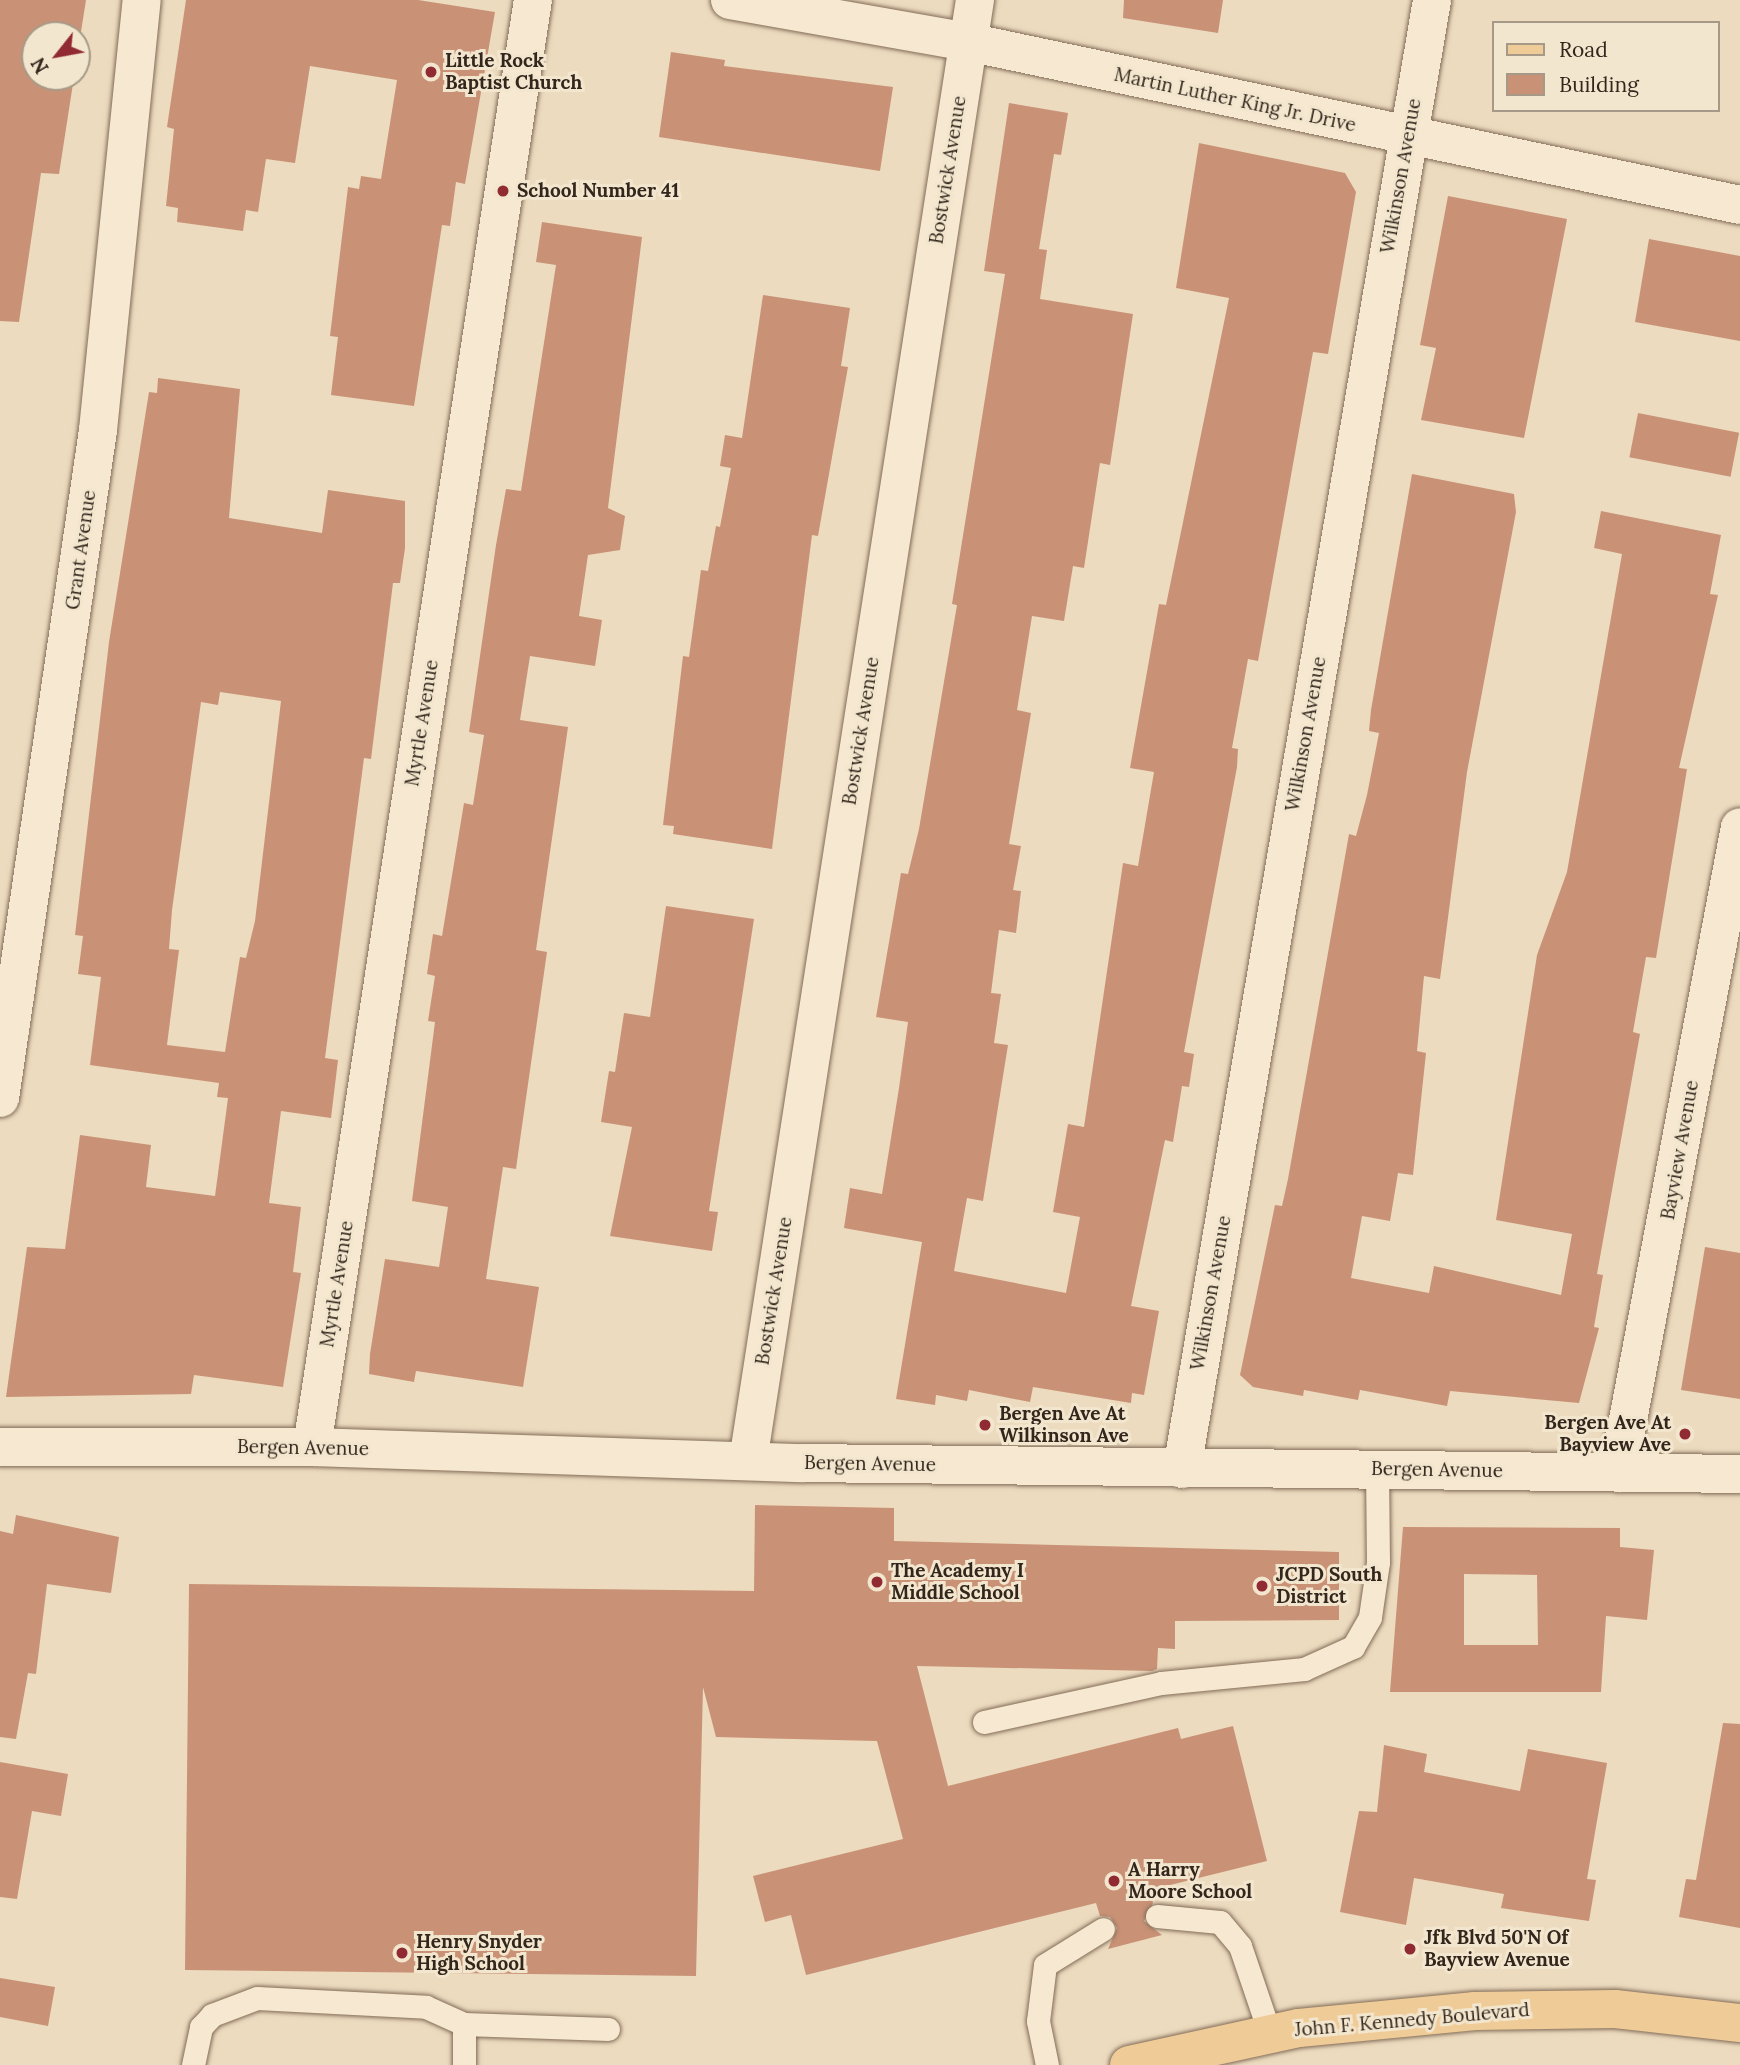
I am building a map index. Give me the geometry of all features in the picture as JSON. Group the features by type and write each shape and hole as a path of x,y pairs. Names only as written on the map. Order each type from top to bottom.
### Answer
{"main road":[{"name":"John F. Kennedy Boulevard","path":"1129,2065 1270,2034 1487,2011 1615,2009 1740,2022"}],"street":[{"name":"Grant Avenue","path":"0,1098 99,430 142,0"},
{"name":"Myrtle Avenue","path":"312,1447 533,0"},
{"name":"Martin Luther King Jr. Drive","path":"730,0 968,42 1740,205"},
{"name":"Bostwick Avenue","path":"748,1461 975,0"},
{"name":"Wilkinson Avenue","path":"1182,1469 1432,0"},
{"name":"Bayview Avenue","path":"1618,1473 1740,827"},
{"name":"Bergen Avenue","path":"0,1447 312,1447 748,1461 1182,1469 1740,1474"}],"lane":[{"path":"984,1722 1161,1683 1304,1669 1353,1647 1370,1617 1374,1589 1377,1470"},
{"path":"1157,1916 1220,1922 1240,1946 1270,2034"},
{"path":"1047,2065 1037,1993 1045,1965 1103,1928"},
{"path":"193,2065 201,2028 212,2015 257,1998 426,2007 464,2024 608,2029"},
{"path":"464,2024 464,2065"}],"building":[{"path":"0,0 86,0 83,21 21,21 21,91 72,91 59,174 41,173 19,322 0,321"},
{"path":"186,0 418,0 495,12 465,184 456,182 450,226 442,225 414,406 331,395 338,337 330,336 348,187 359,189 361,176 381,179 397,80 310,66 295,163 266,159 258,212 246,210 243,231 177,222 178,208 166,206 174,129 167,127"},
{"path":"1124,0 1223,0 1218,33 1123,18"},
{"path":"671,52 725,60 724,66 893,87 880,171 659,137"},
{"path":"1009,103 1068,113 1061,155 1054,154 1039,249 1047,250 1040,299 1133,314 1110,465 1100,463 1084,568 1073,566 1064,621 1032,616 1017,710 1031,713 1009,844 1021,846 1013,890 1021,891 1016,933 999,930 991,993 1001,994 994,1043 1008,1045 983,1201 967,1198 954,1271 1066,1293 1080,1217 1053,1212 1068,1124 1084,1127 1123,863 1138,866 1154,772 1130,768 1159,604 1166,605 1229,298 1176,288 1199,143 1345,173 1356,192 1328,354 1313,352 1258,661 1248,659 1232,748 1238,749 1237,767 1184,1052 1194,1054 1189,1087 1182,1086 1173,1142 1165,1140 1131,1306 1159,1311 1144,1395 1132,1393 1131,1403 1033,1387 1030,1402 969,1390 967,1401 936,1395 935,1405 896,1399 922,1242 844,1228 850,1188 882,1194 899,1088 908,1022 876,1017 901,873 908,874 919,829 957,605 952,604 1005,274 984,271"},
{"path":"1448,196 1567,219 1524,438 1421,420 1436,348 1420,345"},
{"path":"542,222 642,237 608,508 625,516 620,550 588,555 579,616 602,620 595,666 530,656 520,720 568,727 536,950 547,952 516,1169 503,1167 486,1279 539,1287 523,1387 416,1371 414,1382 369,1374 370,1354 385,1259 439,1267 448,1207 412,1201 435,1022 428,1021 435,976 427,974 433,934 442,936 464,803 473,805 484,735 469,732 496,545 506,489 521,491 556,265 536,262"},
{"path":"1649,239 1740,256 1740,341 1635,322"},
{"path":"763,295 850,308 841,366 848,367 818,536 812,535 772,849 673,834 674,826 663,825 683,656 689,657 701,570 708,571 716,526 720,527 731,468 720,466 725,435 742,438"},
{"path":"158,378 240,389 229,518 322,533 328,490 405,501 405,548 400,583 393,583 371,759 364,758 325,1058 338,1060 331,1118 281,1111 269,1203 301,1207 293,1272 301,1273 283,1387 194,1375 191,1394 6,1397 27,1247 65,1249 80,1135 151,1145 146,1187 215,1196 228,1098 217,1097 219,1083 90,1065 101,977 78,974 83,936 75,935 109,642 149,392 157,393","holes":["220,692 281,701 255,921 246,958 240,957 225,1052 167,1045 179,950 169,949 172,910 201,702 218,705"]},
{"path":"1638,413 1739,433 1731,477 1629,457"},
{"path":"1412,474 1514,494 1516,512 1467,772 1440,979 1424,976 1417,1051 1426,1053 1413,1175 1398,1173 1390,1221 1362,1216 1351,1278 1429,1293 1434,1266 1561,1295 1572,1234 1496,1220 1537,955 1567,872 1622,554 1594,548 1601,511 1721,535 1710,594 1718,595 1679,768 1687,769 1656,958 1646,957 1633,1032 1640,1034 1597,1274 1603,1275 1594,1327 1599,1328 1579,1403 1450,1391 1447,1406 1360,1390 1358,1400 1304,1390 1303,1396 1253,1387 1240,1375 1275,1205 1282,1206 1288,1179 1349,834 1356,836 1379,733 1369,731 1371,710"},
{"path":"666,906 754,919 709,1211 718,1212 712,1251 610,1236 632,1127 601,1122 609,1071 615,1072 624,1013 650,1017"},
{"path":"1705,1247 1740,1253 1740,1399 1681,1390"},
{"path":"755,1505 894,1508 894,1541 1339,1552 1339,1620 1175,1621 1175,1649 1158,1648 1157,1669 1152,1671 917,1666 948,1786 1178,1728 1181,1739 1233,1726 1267,1861 1150,1890 1153,1903 1144,1921 1162,1935 1108,1949 1117,1928 1110,1917 1100,1916 1096,1903 806,1975 791,1915 765,1922 753,1876 903,1839 877,1741 716,1737 703,1687 696,1976 185,1970 189,1584 754,1591"},
{"path":"16,1515 119,1537 111,1593 47,1584 36,1674 28,1673 16,1739 0,1737 0,1531 13,1534"},
{"path":"1403,1527 1620,1528 1620,1547 1654,1550 1647,1620 1606,1616 1601,1692 1390,1692","holes":["1464,1574 1537,1575 1538,1645 1464,1645"]},
{"path":"1723,1723 1740,1724 1740,1928 1679,1917 1686,1879 1696,1880"},
{"path":"1384,1745 1427,1754 1424,1772 1520,1791 1528,1749 1607,1763 1587,1879 1596,1880 1589,1921 1501,1908 1504,1894 1414,1878 1406,1925 1340,1912 1359,1811 1377,1812"},
{"path":"0,1762 68,1774 61,1816 32,1811 17,1899 0,1897"},
{"path":"0,1978 55,1987 48,2026 0,2017"}],"place":[{"name":"Little Rock Baptist Church","path":"431,72"},
{"name":"School Number 41","path":"503,191"},
{"name":"Bergen Ave At Wilkinson Ave","path":"985,1425"},
{"name":"Bergen Ave At Bayview Ave","path":"1685,1434"},
{"name":"The Academy I Middle School","path":"877,1582"},
{"name":"JCPD South District","path":"1262,1586"},
{"name":"A Harry Moore School","path":"1114,1881"},
{"name":"Jfk Blvd 50'N Of Bayview Avenue","path":"1410,1949"},
{"name":"Henry Snyder High School","path":"402,1953"}]}
